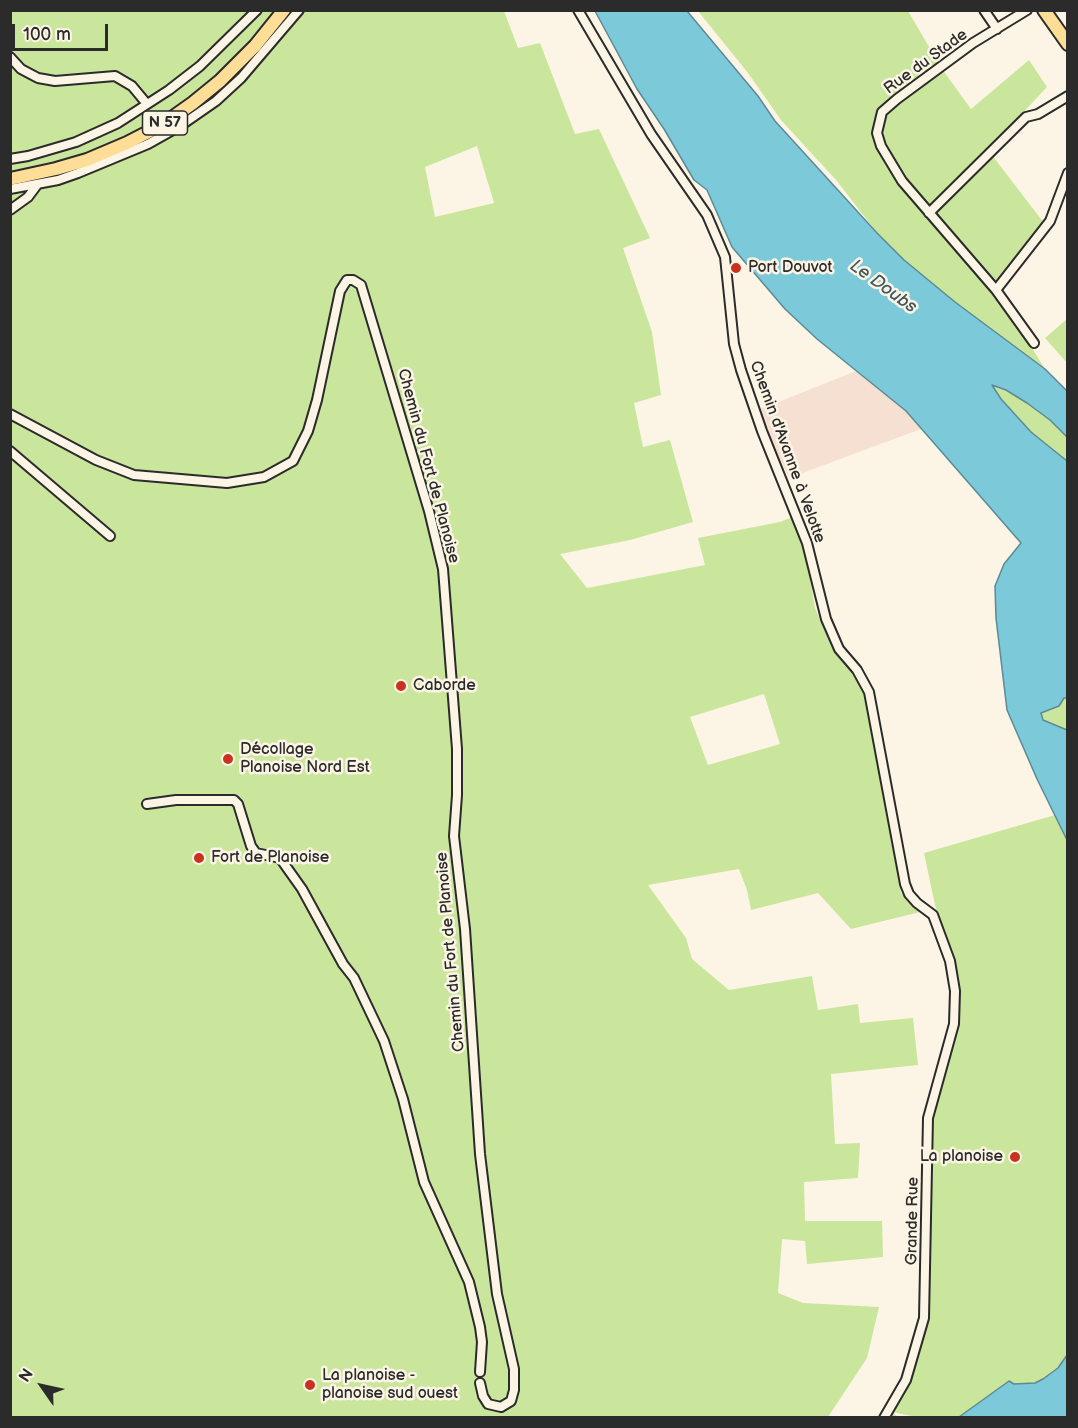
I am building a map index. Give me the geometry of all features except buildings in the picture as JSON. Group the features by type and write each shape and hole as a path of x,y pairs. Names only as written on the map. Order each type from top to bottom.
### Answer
{"main road":[{"name":"N 57","path":"10,179 87,160 162,125 220,81 255,46 284,10"},
{"path":"1044,10 1068,44"}],"street":[{"path":"10,159 76,142 118,123 200,66 257,10"},
{"path":"10,189 68,177 148,144 194,117 241,78 299,10"},
{"name":"Chemin d'Avanne à Velotte","path":"578,10 651,134 707,215 725,257 734,344 741,370 762,431 807,543 826,618 839,649 857,670 869,692 905,884 909,894 917,903 933,915"},
{"path":"984,10 997,29"},
{"name":"Rue du Stade","path":"1027,10 973,43 897,99 882,112 877,133 881,146 902,181 996,290 1034,343"},
{"path":"10,57 21,69 38,78 55,81 115,76 132,86 147,105"},
{"path":"929,213 1026,117 1038,114 1068,96"},
{"path":"996,290 1050,221 1068,173"},
{"path":"10,210 28,196 37,185"},
{"name":"Chemin du Fort de Planoise","path":"10,414 96,460 134,476 226,483 264,477 293,461 308,431 317,400 340,291 347,280 353,280 361,285 429,511 443,569 457,748 454,836 465,928 480,1154 496,1294 514,1370 514,1390 511,1401 501,1407 488,1404 483,1396 480,1383"},
{"path":"10,450 110,536"},
{"path":"147,804 219,798 234,800 238,804 251,846 256,853 280,858 302,889 343,964 354,978 384,1041 403,1099 424,1182 469,1282 482,1342 480,1372"},
{"name":"Grande Rue","path":"884,1418 906,1380 924,1318 928,1118 954,1024 955,991 950,961 933,915"}],"shaded area":[{"path":"856,371 906,411 921,429 789,478 758,410"}],"green space":[{"path":"10,11 253,11 205,58 175,83 132,112 85,135 11,157"},
{"path":"261,11 278,11 215,79 181,106 145,129 113,145 67,162 11,174 10,162 110,130 149,108 186,81"},
{"path":"290,11 295,11 251,65 216,98 178,125 137,147 46,181 11,187 11,183 160,131"},
{"path":"302,11 504,11 518,48 540,43 575,134 599,129 650,238 623,248 652,332 661,395 634,403 643,447 670,440 693,522 630,540 560,554 587,588 705,565 698,538 780,522 793,517 806,553 815,608 832,648 853,672 865,692 901,893 920,912 851,929 818,893 751,910 739,869 648,885 686,938 692,959 729,990 812,976 818,1010 858,1004 860,1023 913,1018 918,1065 831,1074 835,1144 860,1143 858,1178 804,1182 805,1221 882,1221 883,1257 807,1264 805,1241 782,1239 778,1293 803,1303 879,1307 867,1358 828,1417 11,1418 11,192 111,163 229,93 271,50","holes":["477,146 494,203 435,217 425,167","764,694 780,744 708,765 690,717"]},
{"path":"698,11 908,11 942,69 971,109 1029,60 1047,87 988,150 1044,223 1005,274 1004,292 1022,332 1045,369 955,302 904,260 877,233 837,181 781,120 748,73"},
{"path":"1067,319 1067,363 1045,338"},
{"path":"992,384 1027,403 1050,420 1067,437 1067,461 1031,432 1001,399"},
{"path":"1067,698 1067,730 1043,720 1041,713 1051,710"},
{"name":"La planoise","path":"1055,815 1068,840 1067,1355 1058,1368 1043,1379 1035,1383 1013,1384 1009,1381 959,1417 916,1417 893,1412 897,1417 884,1418 892,1412 929,1319 932,1118 956,1022 957,979 935,905 924,853"}],"water":[{"name":"Le Doubs","path":"595,11 687,11 758,96 775,121 904,260 955,302 1045,369 1067,391 1067,437 1050,420 1027,403 1006,390 992,385 1001,399 1031,432 1067,461 1067,698 1064,698 1059,706 1041,713 1043,720 1067,730 1067,840 1007,710 996,618 995,586 1004,564 1021,543 906,411 817,339 785,309 732,247 707,190 694,180 637,89"},
{"path":"1067,1355 1067,1417 959,1417 1009,1381 1014,1384 1035,1383 1043,1379 1058,1368"}],"place":[{"name":"Port Douvot","path":"736,268"},
{"name":"Caborde","path":"401,686"},
{"name":"Décollage Planoise Nord Est","path":"228,759"},
{"name":"Fort de Planoise","path":"199,858"},
{"name":"La planoise","path":"1015,1157"},
{"name":"La planoise - planoise sud ouest","path":"310,1385"}]}
